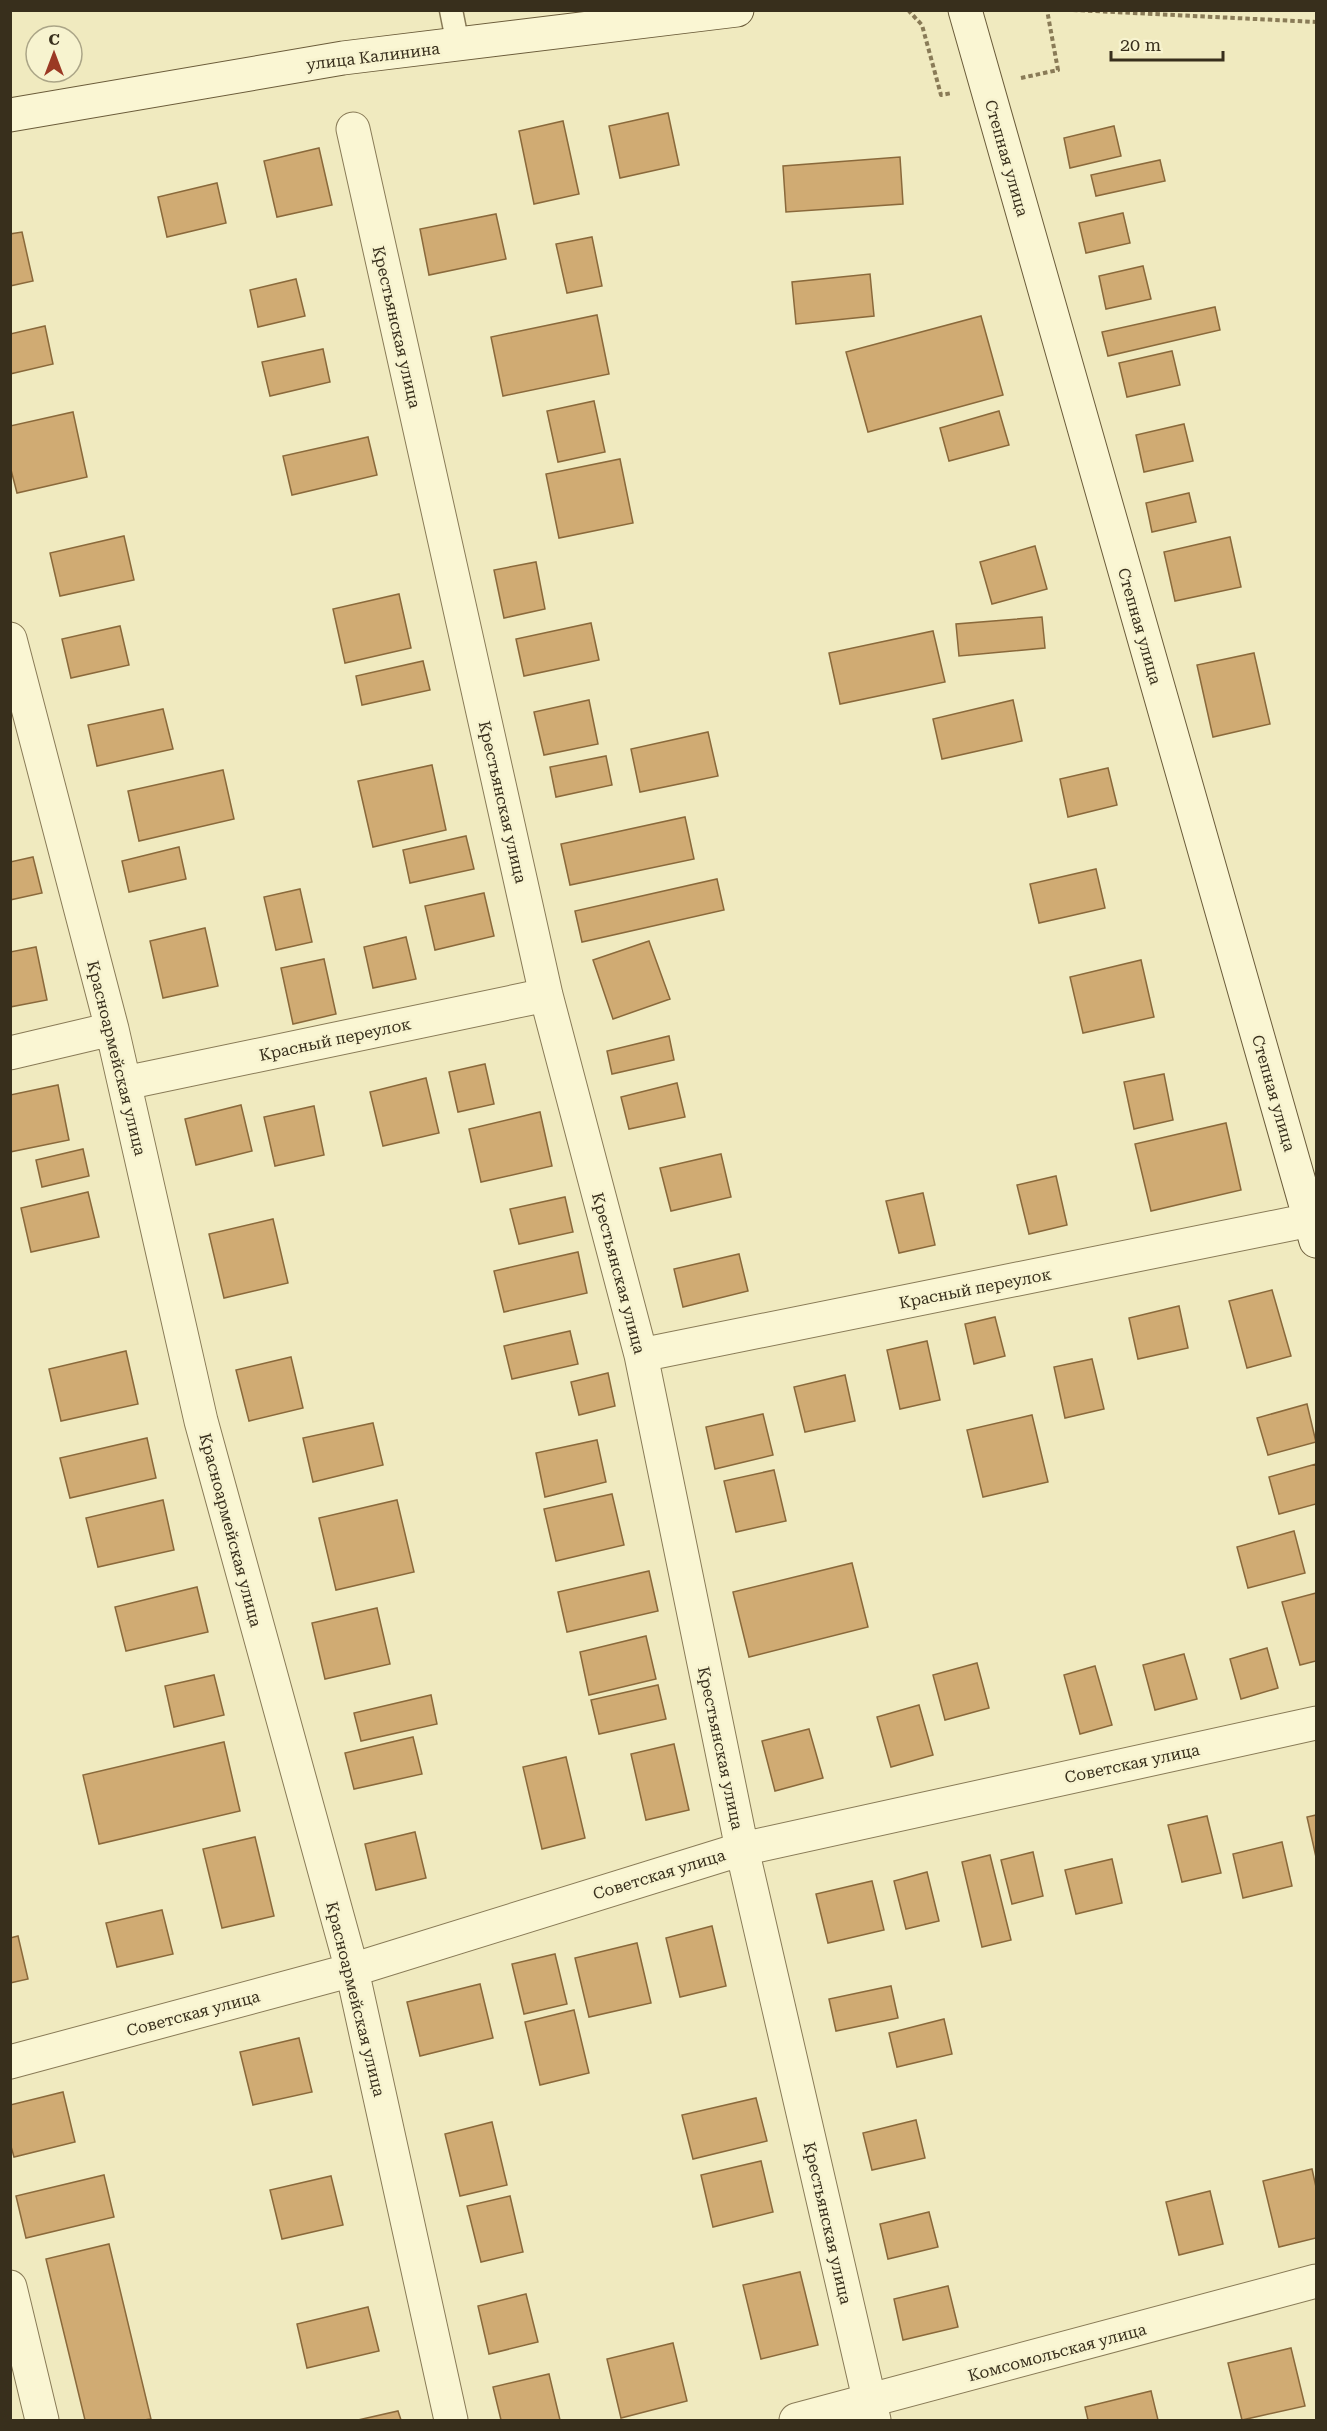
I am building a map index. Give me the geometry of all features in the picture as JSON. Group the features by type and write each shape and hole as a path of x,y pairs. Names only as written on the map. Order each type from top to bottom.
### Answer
{"street":[{"name":"улица Калинина","path":"10,115 343,58 737,10"},
{"name":"Степная улица","path":"965,10 1314,1227"},
{"name":"Крестьянская улица","path":"353,129 546,995 640,1355 742,1849 872,2412"},
{"name":"Красноармейская улица","path":"10,639 112,1029 201,1421 352,1970 452,2421"},
{"name":"Красный переулок","path":"125,1083 546,995"},
{"path":"10,1053 112,1029"},
{"name":"Красный переулок","path":"640,1355 1314,1227"},
{"name":"Советская улица","path":"10,2062 352,1970 742,1849 1317,1723"},
{"name":"Комсомольская улица","path":"796,2421 872,2412 1317,2282"},
{"path":"10,2287 42,2421"}],"lane":[{"path":"451,10 458,45"}],"path":[{"path":"1073,10 1317,22"}],"building":[{"path":"668,113 679,165 620,178 609,126"},
{"path":"563,121 579,194 534,204 519,131"},
{"path":"1114,126 1121,156 1070,168 1064,138"},
{"path":"319,148 332,205 277,217 264,161"},
{"path":"900,157 903,204 786,212 783,166"},
{"path":"1160,160 1165,181 1096,196 1091,175"},
{"path":"217,183 226,223 167,237 158,197"},
{"path":"1123,213 1130,243 1086,253 1079,223"},
{"path":"496,214 506,259 429,275 420,229"},
{"path":"22,232 33,281 10,286 10,234"},
{"path":"592,237 602,286 567,293 556,244"},
{"path":"1143,266 1151,299 1106,309 1099,276"},
{"path":"870,274 874,316 796,324 792,282"},
{"path":"296,279 305,316 258,327 250,290"},
{"path":"1215,307 1220,330 1108,356 1102,332"},
{"path":"597,315 609,374 503,396 491,337"},
{"path":"981,316 1003,395 868,432 846,352"},
{"path":"45,326 53,364 10,374 10,334"},
{"path":"323,349 330,382 270,396 262,362"},
{"path":"1172,351 1180,385 1127,397 1119,363"},
{"path":"594,401 605,452 558,462 547,411"},
{"path":"999,411 1009,445 949,461 940,428"},
{"path":"73,412 87,477 17,493 10,466 10,426"},
{"path":"1184,424 1193,461 1144,472 1136,435"},
{"path":"368,437 377,475 292,495 283,456"},
{"path":"620,459 633,523 559,538 546,474"},
{"path":"1189,493 1196,522 1152,532 1146,503"},
{"path":"124,536 134,580 60,596 50,553"},
{"path":"1230,537 1241,587 1175,601 1164,552"},
{"path":"1035,546 1047,589 992,604 980,562"},
{"path":"536,562 545,609 504,618 494,570"},
{"path":"399,594 411,648 345,663 333,609"},
{"path":"1042,617 1045,648 959,656 956,624"},
{"path":"591,623 599,660 524,676 516,639"},
{"path":"120,626 129,665 71,678 62,639"},
{"path":"933,631 945,682 840,704 829,653"},
{"path":"1254,653 1270,724 1213,737 1197,665"},
{"path":"423,661 430,690 362,705 356,676"},
{"path":"589,700 598,744 544,755 534,712"},
{"path":"1013,700 1022,741 942,759 933,719"},
{"path":"163,709 173,749 97,766 88,725"},
{"path":"708,732 718,776 640,792 631,749"},
{"path":"606,756 612,785 556,797 550,767"},
{"path":"432,765 446,830 373,847 358,781"},
{"path":"1108,768 1117,805 1068,817 1060,779"},
{"path":"223,770 234,819 139,841 128,791"},
{"path":"685,817 694,859 570,885 561,844"},
{"path":"466,836 474,869 410,883 403,850"},
{"path":"179,847 186,879 129,892 122,861"},
{"path":"33,857 42,893 10,900 10,862"},
{"path":"1096,869 1105,908 1039,923 1030,884"},
{"path":"717,879 724,910 582,942 575,911"},
{"path":"300,889 312,942 276,950 264,897"},
{"path":"484,893 494,936 435,950 425,906"},
{"path":"205,928 218,986 163,998 150,941"},
{"path":"406,937 416,979 373,988 364,947"},
{"path":"649,941 670,999 613,1019 593,960"},
{"path":"36,947 47,1000 10,1007 10,952"},
{"path":"324,959 336,1014 293,1024 281,968"},
{"path":"1141,960 1154,1017 1083,1033 1070,977"},
{"path":"669,1036 674,1060 612,1074 607,1051"},
{"path":"485,1064 494,1104 458,1112 449,1072"},
{"path":"1164,1074 1173,1120 1134,1129 1124,1082"},
{"path":"426,1078 439,1133 383,1146 370,1092"},
{"path":"677,1083 685,1117 629,1129 621,1097"},
{"path":"58,1085 69,1140 10,1152 10,1095"},
{"path":"241,1105 252,1151 196,1165 185,1119"},
{"path":"314,1106 324,1155 275,1166 264,1117"},
{"path":"540,1112 552,1166 481,1182 469,1129"},
{"path":"1226,1123 1241,1190 1151,1211 1135,1144"},
{"path":"83,1149 89,1176 42,1187 36,1160"},
{"path":"721,1154 731,1197 671,1211 660,1168"},
{"path":"1056,1176 1067,1225 1029,1234 1017,1185"},
{"path":"88,1192 99,1237 31,1252 21,1208"},
{"path":"923,1193 935,1245 899,1253 886,1201"},
{"path":"565,1197 573,1232 519,1244 510,1209"},
{"path":"273,1219 288,1283 224,1298 209,1234"},
{"path":"578,1252 587,1293 504,1312 494,1271"},
{"path":"739,1254 748,1291 683,1307 674,1269"},
{"path":"1272,1290 1291,1356 1247,1368 1229,1301"},
{"path":"1179,1306 1188,1348 1138,1359 1129,1318"},
{"path":"995,1317 1005,1356 974,1364 965,1324"},
{"path":"570,1331 578,1364 512,1379 504,1346"},
{"path":"927,1341 940,1400 900,1409 887,1350"},
{"path":"126,1351 138,1404 61,1421 49,1369"},
{"path":"291,1357 303,1408 249,1421 236,1370"},
{"path":"1092,1359 1104,1409 1065,1418 1054,1367"},
{"path":"608,1373 615,1406 579,1415 571,1382"},
{"path":"845,1375 855,1421 805,1432 794,1387"},
{"path":"1307,1404 1316,1442 1268,1455 1257,1418"},
{"path":"763,1414 773,1455 715,1469 706,1427"},
{"path":"1032,1415 1048,1482 983,1497 967,1430"},
{"path":"373,1423 383,1465 313,1482 303,1438"},
{"path":"147,1438 156,1478 70,1498 60,1458"},
{"path":"597,1440 606,1482 545,1497 536,1453"},
{"path":"1316,1464 1316,1504 1279,1514 1269,1477"},
{"path":"774,1470 786,1521 736,1532 724,1481"},
{"path":"612,1494 624,1545 556,1561 544,1509"},
{"path":"163,1500 174,1550 98,1567 86,1518"},
{"path":"397,1500 414,1572 336,1590 319,1518"},
{"path":"1294,1531 1305,1573 1248,1588 1237,1547"},
{"path":"852,1563 868,1627 749,1657 733,1592"},
{"path":"649,1571 658,1611 567,1632 558,1592"},
{"path":"197,1587 208,1632 126,1651 115,1607"},
{"path":"1316,1593 1316,1661 1300,1665 1282,1602"},
{"path":"377,1608 390,1664 325,1679 312,1623"},
{"path":"646,1636 656,1679 589,1695 580,1652"},
{"path":"1267,1648 1278,1688 1241,1699 1230,1659"},
{"path":"1184,1654 1197,1699 1155,1710 1143,1665"},
{"path":"977,1663 989,1708 945,1720 933,1675"},
{"path":"1095,1666 1112,1725 1080,1734 1064,1675"},
{"path":"214,1675 224,1715 174,1727 165,1686"},
{"path":"658,1685 666,1719 599,1734 591,1700"},
{"path":"431,1695 437,1724 361,1741 354,1713"},
{"path":"919,1705 933,1755 891,1767 877,1717"},
{"path":"809,1729 823,1778 775,1791 762,1741"},
{"path":"413,1737 422,1774 354,1789 345,1753"},
{"path":"224,1742 240,1811 99,1844 83,1775"},
{"path":"674,1744 689,1810 646,1820 631,1754"},
{"path":"566,1757 585,1838 542,1849 523,1767"},
{"path":"1316,1815 1316,1857 1307,1817"},
{"path":"1207,1816 1221,1873 1182,1882 1168,1825"},
{"path":"415,1832 426,1878 376,1890 365,1844"},
{"path":"255,1837 274,1916 222,1928 203,1849"},
{"path":"1282,1842 1292,1886 1243,1898 1233,1854"},
{"path":"1033,1852 1043,1896 1012,1904 1001,1860"},
{"path":"990,1855 1011,1940 982,1947 962,1862"},
{"path":"1112,1859 1122,1903 1076,1914 1065,1870"},
{"path":"927,1872 939,1921 906,1929 894,1881"},
{"path":"872,1881 884,1930 828,1943 816,1894"},
{"path":"162,1910 173,1954 117,1967 106,1923"},
{"path":"712,1926 726,1986 680,1997 666,1938"},
{"path":"18,1936 28,1979 10,1983 10,1938"},
{"path":"637,1943 651,2003 589,2017 575,1958"},
{"path":"555,1954 567,2004 524,2014 512,1964"},
{"path":"480,1984 493,2038 420,2056 407,2002"},
{"path":"891,1986 898,2018 836,2031 829,1999"},
{"path":"574,2010 589,2073 540,2085 525,2022"},
{"path":"944,2019 952,2054 897,2067 889,2033"},
{"path":"299,2038 312,2092 253,2105 240,2052"},
{"path":"63,2092 75,2142 14,2157 10,2143 10,2105"},
{"path":"756,2098 767,2141 693,2159 682,2115"},
{"path":"916,2120 925,2158 872,2170 863,2133"},
{"path":"492,2122 507,2185 460,2196 445,2134"},
{"path":"761,2161 773,2212 713,2227 701,2175"},
{"path":"1312,2169 1316,2187 1316,2238 1279,2247 1263,2181"},
{"path":"104,2175 114,2217 26,2238 16,2196"},
{"path":"331,2176 343,2225 282,2239 270,2190"},
{"path":"1210,2191 1223,2244 1179,2255 1166,2202"},
{"path":"510,2196 523,2252 481,2262 467,2206"},
{"path":"929,2212 938,2247 888,2259 880,2224"},
{"path":"109,2244 151,2419 85,2420 46,2259"},
{"path":"800,2272 818,2345 761,2359 743,2285"},
{"path":"948,2286 958,2327 903,2340 894,2299"},
{"path":"526,2294 538,2342 489,2354 478,2306"},
{"path":"368,2307 379,2351 307,2368 297,2324"},
{"path":"673,2343 687,2401 621,2418 607,2359"},
{"path":"1291,2348 1305,2406 1242,2420 1228,2363"},
{"path":"549,2374 560,2420 501,2420 493,2387"},
{"path":"1151,2391 1158,2420 1088,2420 1085,2407"},
{"path":"398,2411 401,2420 358,2420"}]}
